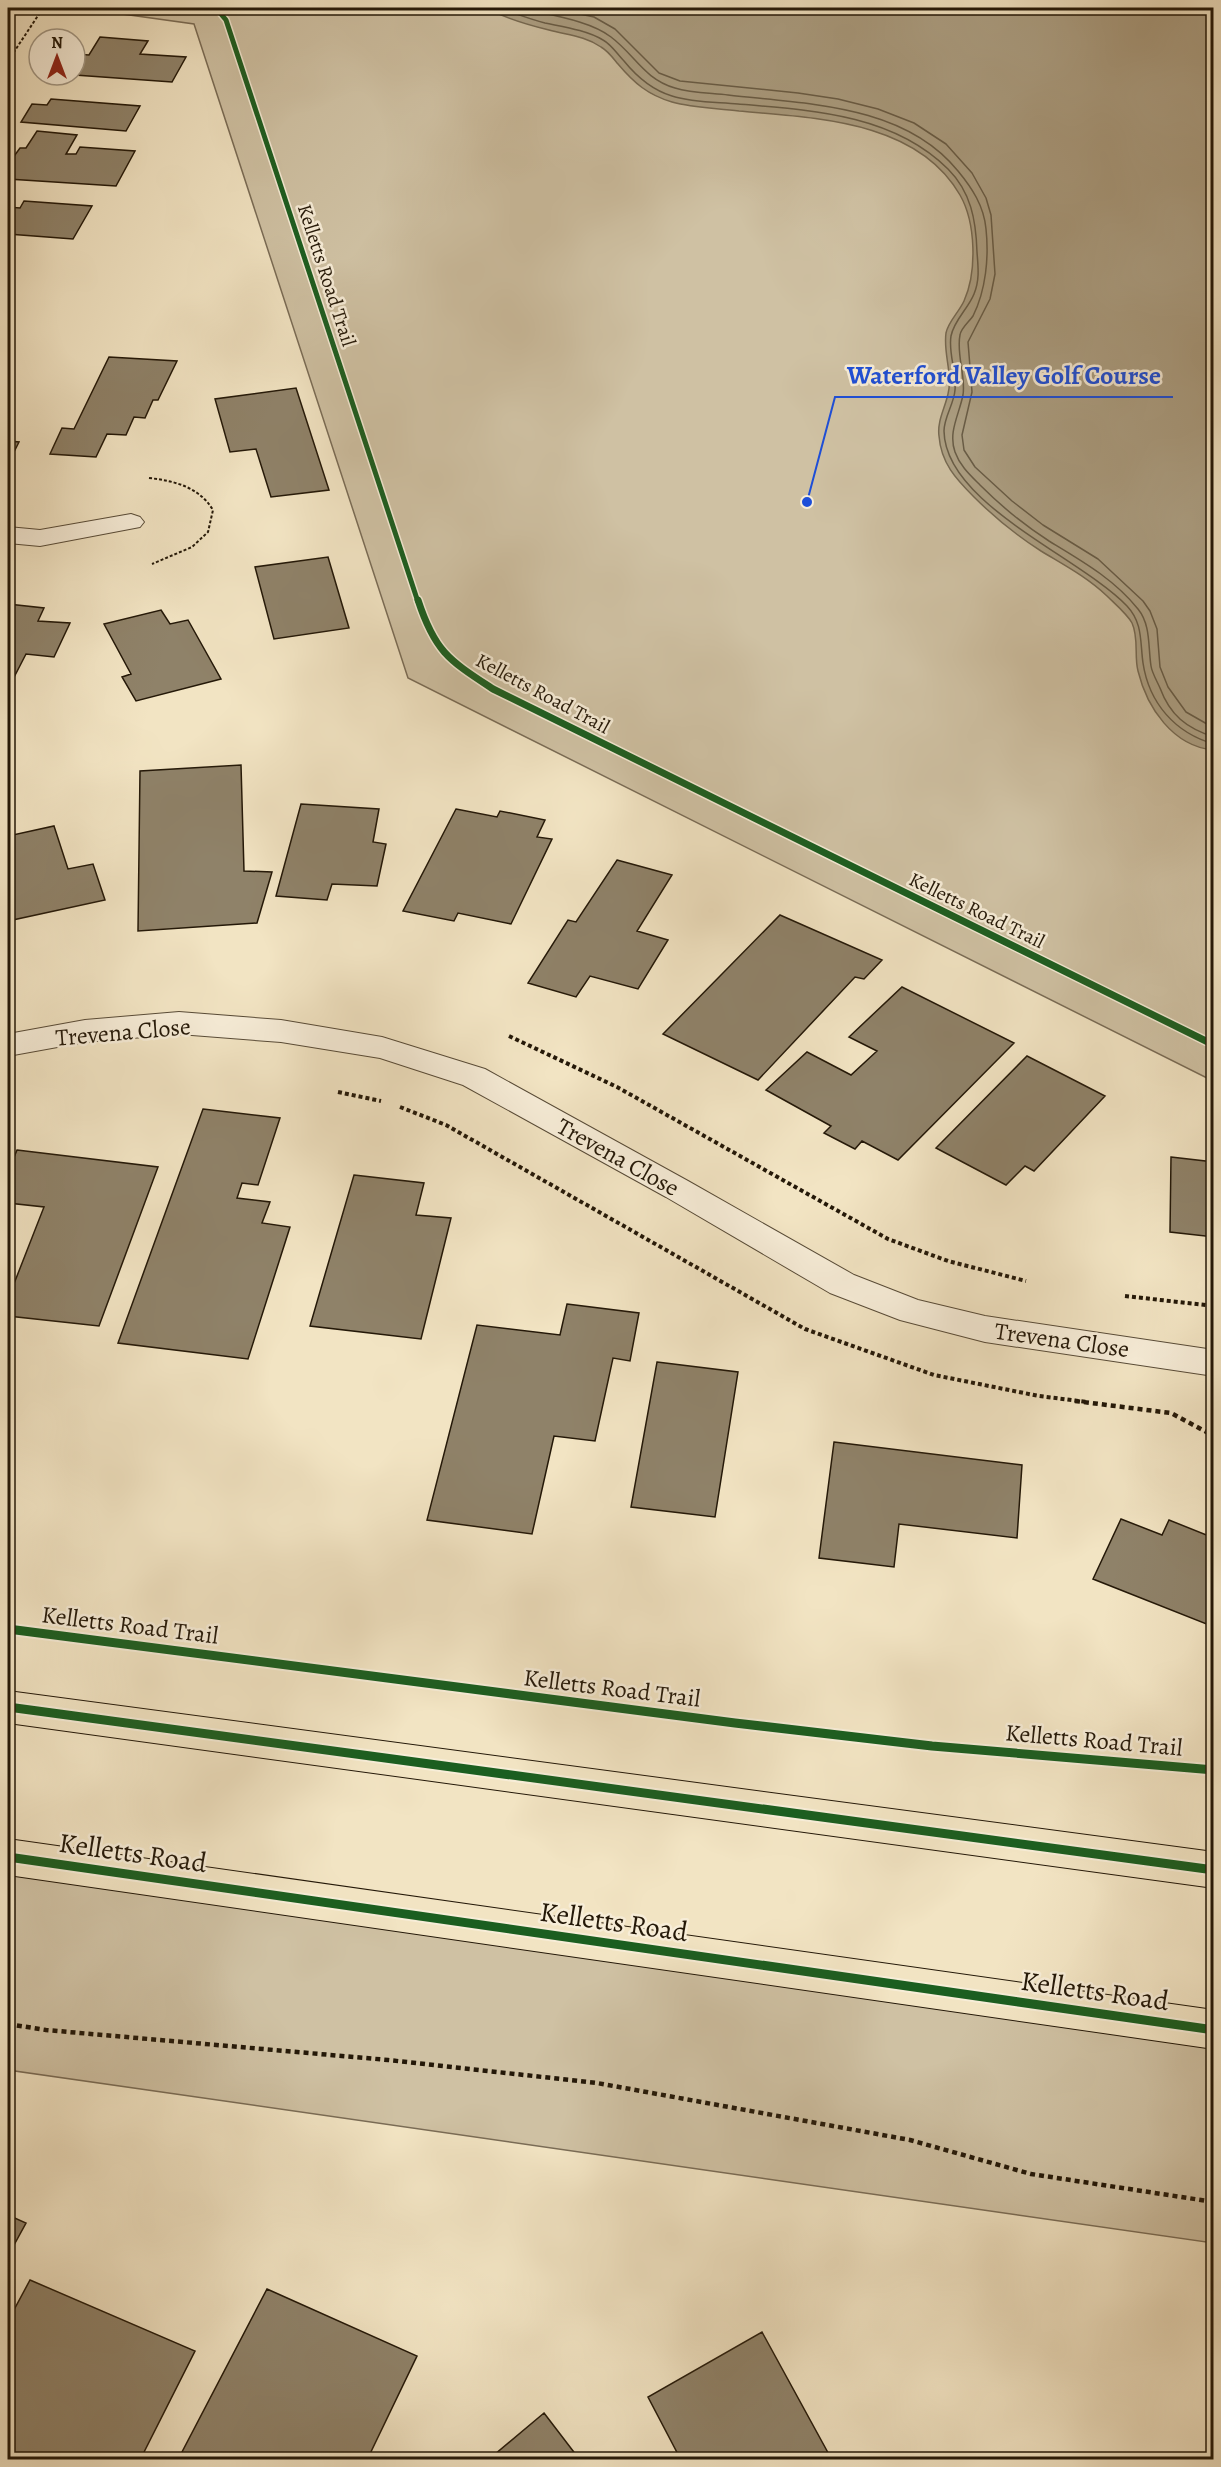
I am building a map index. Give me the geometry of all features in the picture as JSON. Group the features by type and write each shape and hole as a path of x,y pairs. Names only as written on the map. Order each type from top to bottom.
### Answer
{"main road":[{"path":"8,1707 1214,1870"},
{"name":"Kelletts Road","path":"8,1857 1214,2030"}],"street":[{"path":"8,535 40,538 131,522"},
{"name":"Trevena Close","path":"8,1045 85,1031 179,1023 282,1031 382,1048 474,1077 842,1284 912,1311 985,1329 1070,1344 1214,1363"}],"path":[{"path":"8,62 43,8"},
{"path":"328,1090 386,1102"},
{"path":"396,1106 446,1125 805,1329 934,1375 1039,1396 1171,1413 1214,1436"},
{"path":"8,2024 46,2030 388,2060 597,2083 910,2140 1031,2174 1214,2202"}],"shaded area":[{"path":"79,8 1213,8 1213,1081 408,678 194,24"},
{"path":"8,1857 1213,2030 1213,2243 8,2070"}],"water":[{"path":"486,8 1198,8 1213,10 1213,750 1199,747 1174,733 1155,711 1142,685 1136,659 1134,629 1124,612 1091,583 1032,545 998,519 961,484 946,462 940,446 939,430 949,386 946,333 968,289 973,248 972,233 965,206 960,195 941,170 918,151 891,137 862,128 800,117 689,106 663,99 636,83 604,49 595,43 517,21"}],"building":[{"path":"100,37 148,41 140,54 186,57 172,82 87,76 87,55"},
{"path":"51,99 140,106 126,131 21,122 32,104 47,105"},
{"path":"37,131 77,135 66,154 76,154 80,147 135,151 116,186 8,179 8,159 12,159 20,148 26,148"},
{"path":"24,201 92,206 73,239 8,234 8,207 20,208"},
{"path":"109,357 177,361 158,400 153,400 145,418 134,417 126,435 107,434 96,457 50,454 62,428 74,429"},
{"path":"296,388 329,490 271,497 256,449 230,452 215,399"},
{"path":"8,441 19,442 8,464"},
{"path":"328,557 349,628 274,639 255,567"},
{"path":"8,604 44,608 38,621 70,623 54,657 26,654 8,689"},
{"path":"161,610 170,624 188,620 221,679 136,701 122,677 131,674 104,624"},
{"path":"241,765 244,871 272,872 257,923 138,931 140,771"},
{"path":"301,804 379,809 373,842 386,844 377,886 332,884 327,900 276,896"},
{"path":"456,809 497,817 500,811 545,820 537,837 552,839 511,924 458,913 454,921 403,911"},
{"path":"54,826 68,869 93,864 105,900 8,921 8,836"},
{"path":"617,860 672,875 637,931 668,940 638,989 590,976 576,997 528,983 568,920 576,922"},
{"path":"780,915 882,960 864,979 855,977 758,1080 663,1034"},
{"path":"902,987 1014,1043 898,1160 862,1141 855,1149 824,1133 831,1126 766,1090 807,1052 851,1075 877,1051 849,1037"},
{"path":"1027,1056 1105,1096 1034,1171 1025,1166 1006,1185 936,1148"},
{"path":"203,1109 280,1118 258,1185 242,1183 237,1198 270,1202 262,1223 290,1227 248,1359 118,1343"},
{"path":"17,1150 158,1167 99,1326 8,1316 8,1299 44,1207 8,1203 8,1172"},
{"path":"1171,1157 1214,1162 1214,1237 1170,1232"},
{"path":"354,1175 424,1183 416,1215 451,1218 421,1339 310,1326"},
{"path":"567,1304 639,1313 630,1361 613,1358 595,1441 554,1436 532,1534 427,1520 477,1325 560,1335"},
{"path":"657,1362 738,1372 715,1517 631,1507"},
{"path":"834,1442 1022,1465 1017,1538 899,1524 894,1567 819,1558"},
{"path":"1121,1519 1162,1535 1169,1520 1214,1538 1214,1627 1093,1579"},
{"path":"8,2215 26,2223 8,2256"},
{"path":"30,2280 195,2351 140,2460 8,2460 8,2321"},
{"path":"267,2289 417,2356 367,2460 197,2460 182,2452"},
{"path":"762,2332 832,2460 681,2460 648,2397"},
{"path":"544,2413 580,2460 488,2460"}],"cycle path":[{"name":"Kelletts Road Trail","path":"216,8 226,20 428,631 451,661 493,689 541,714 1214,1045"},
{"name":"Kelletts Road Trail","path":"8,1629 735,1723 932,1746 1214,1770"},
{"path":"8,1707 1214,1870"},
{"path":"8,1857 1214,2030"}],"place":[{"name":"Waterford Valley Golf Course","path":"807,502"}]}
